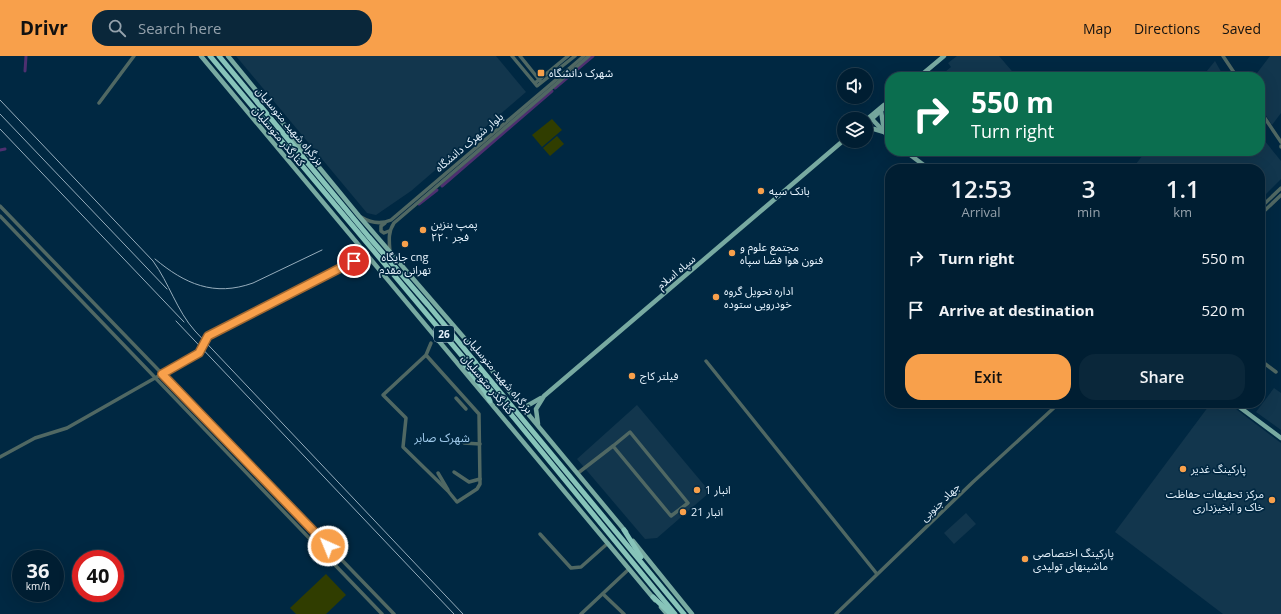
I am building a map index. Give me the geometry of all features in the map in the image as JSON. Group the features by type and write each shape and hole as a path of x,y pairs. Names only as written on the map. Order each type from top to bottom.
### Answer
{"highway":[{"name":"بزرگراه شهید متوسلیان","path":"209,56 452,344 675,614"},
{"name":"بزرگراه شهید متوسلیان","path":"219,56 659,582 684,614"},
{"path":"452,344 463,362 485,391 490,401"},
{"path":"624,530 659,582"},
{"path":"653,597 671,614"}],"main road":[{"name":"کنارگذر متوسلیان","path":"201,56 667,614"},
{"name":"کنارگذر متوسلیان","path":"228,56 359,216 450,320 578,473 692,614"},
{"path":"925,72 944,56"},
{"path":"873,115 885,105"},
{"path":"873,116 885,107"},
{"path":"881,111 885,128"},
{"path":"873,119 885,131"},
{"path":"273,122 326,175"},
{"path":"873,129 885,133"},
{"name":"سپاه اسلام","path":"538,426 536,409 544,396 837,146"},
{"path":"910,156 921,164"},
{"path":"522,407 527,406 544,396"},
{"path":"1241,408 1281,438"},
{"path":"1245,408 1281,434"}],"street":[{"path":"99,103 134,56"},
{"path":"512,56 536,85 575,56"},
{"path":"520,56 541,81"},
{"path":"541,81 568,56"},
{"name":"بلوار شهرک دانشگاه","path":"389,231 394,222 435,184 584,56"},
{"name":"بلوار شهرک دانشگاه","path":"385,223 391,220 435,184 589,56"},
{"path":"1223,56 1234,72"},
{"path":"1265,118 1281,142"},
{"path":"1265,203 1281,188"},
{"path":"1265,211 1281,195"},
{"path":"0,206 394,614"},
{"path":"0,216 382,614"},
{"path":"359,216 373,222 385,223"},
{"path":"385,223 381,226 381,231 384,233 389,231 390,252"},
{"path":"14,230 19,226"},
{"path":"0,457 35,438 67,428 199,353 208,336 367,253"},
{"path":"70,289 75,284"},
{"path":"426,354 479,414 480,479 477,489 457,502 448,491 403,447 406,418 383,395 426,354 431,343"},
{"path":"706,361 877,574"},
{"path":"1265,364 1276,372"},
{"path":"456,398 466,409"},
{"path":"461,405 466,400"},
{"name":"جهاد جنوبی","path":"836,614 1054,408"},
{"path":"578,473 630,432 688,502 671,516 614,446"},
{"path":"458,438 464,443 480,444"},
{"path":"249,475 254,469"},
{"path":"454,472 469,482 480,479"},
{"path":"438,474 448,491"},
{"path":"540,534 572,568 581,567 608,543"},
{"path":"581,614 629,569"},
{"path":"365,596 370,590"},
{"path":"603,594 624,614"}],"shaded area":[{"path":"236,56 496,56 526,92 411,191 376,215 367,213"},
{"path":"957,56 999,56 1013,72 945,72 951,67 948,63"},
{"path":"1270,56 1281,56 1281,113 1272,125 1265,114 1265,72 1258,72"},
{"path":"1215,61 1221,72 1206,72"},
{"path":"1265,141 1281,161 1281,179 1265,195 1265,164 1136,164 1142,156 1265,156"},
{"path":"1274,388 1281,393 1281,430 1256,412 1259,408 1265,408 1265,400"},
{"path":"637,405 710,492 657,538 645,539 577,459"},
{"path":"1207,408 1235,408 1281,443 1281,614 1223,614 1115,532"},
{"path":"966,513 976,524 954,544 944,533"}],"green space":[{"path":"552,119 562,130 542,147 532,135"},
{"path":"557,136 564,144 550,156 543,148"},
{"path":"326,574 346,595 326,614 296,614 290,608"}],"waterway":[{"path":"25,71 26,56"},
{"path":"555,88 593,56"},
{"path":"442,186 552,91"},
{"path":"0,150 5,149"},
{"path":"419,204 437,190"}],"railway":[{"path":"0,100 153,261 164,278 183,315 195,331 463,614"},
{"path":"0,114 167,289"},
{"path":"0,129 184,322"},
{"path":"155,259 166,268 189,281 201,286 225,289 253,283 322,250"},
{"path":"176,321 454,614"}],"place":[{"name":"شهرک دانشگاه","path":"541,73"},
{"name":"بانک سپه","path":"761,191"},
{"name":"پمپ بنزین ۲۲۰ فجر","path":"423,230"},
{"name":"جایگاه cng تهرانی مقدم","path":"405,244"},
{"name":"مجتمع علوم و فنون هوا فضا سپاه","path":"732,253"},
{"name":"اداره تحویل گروه خودرویی ستوده","path":"716,297"},
{"name":"فیلتر کاج","path":"632,376"},
{"name":"پارکینگ غدیر","path":"1183,469"},
{"name":"انبار 1","path":"697,490"},
{"name":"مرکز تحقیقات حفاظت خاک و آبخیزداری","path":"1272,500"},
{"name":"انبار 21","path":"683,512"},
{"name":"پارکینگ اختصاصی ماشینهای تولیدی","path":"1025,559"}],"district":[{"name":"شهرک صابر","path":"442,438"}],"route":[{"path":"328,546 162,374 199,353 208,336 354,261"}]}
